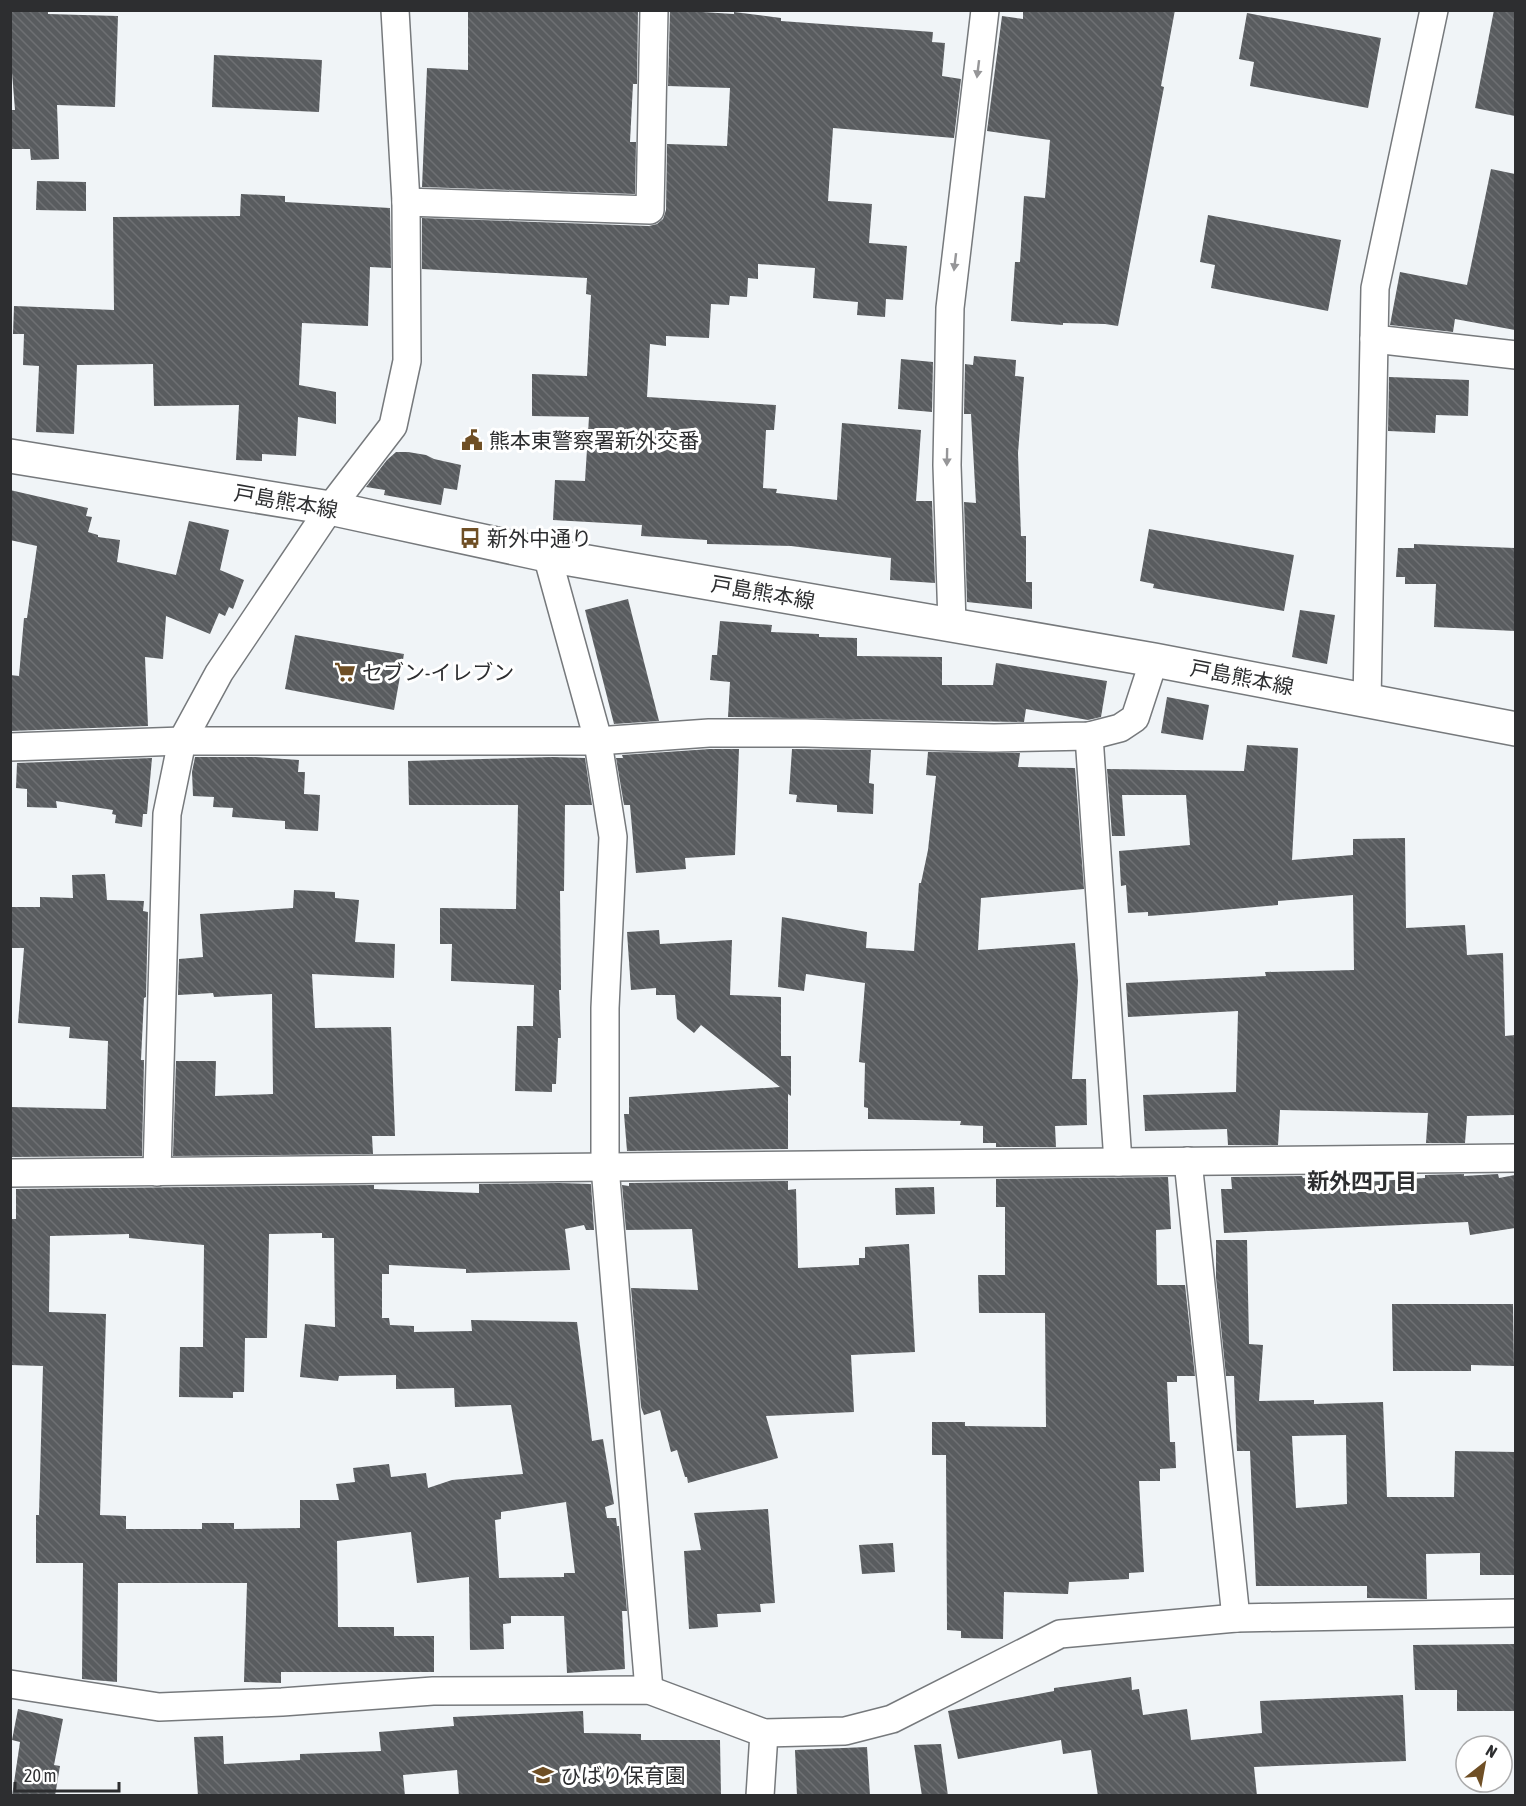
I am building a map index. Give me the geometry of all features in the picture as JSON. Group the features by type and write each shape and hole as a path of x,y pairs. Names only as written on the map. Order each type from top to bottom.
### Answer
{"main road":[{"name":"戸島熊本線","path":"10,456 330,508 547,555 1154,660 1515,729"}],"street":[{"path":"158,1172 167,814 182,741 219,673 330,508 393,426 408,361 406,202 395,10"},
{"path":"406,202 650,210 654,10"},
{"path":"952,624 947,465 950,308 985,10"},
{"path":"1367,702 1375,288 1434,10"},
{"path":"1374,339 1515,355"},
{"path":"547,555 597,741 613,837 605,1008 605,1167 649,1690"},
{"path":"10,747 182,741 597,741 709,733 994,738 1089,736 1120,728 1135,718 1154,660"},
{"path":"1089,736 1118,1162"},
{"path":"10,1173 1515,1158"},
{"path":"1188,1161 1236,1618"},
{"path":"10,1684 159,1707 282,1702 433,1691 649,1690 764,1733 845,1731 892,1719 1060,1634 1236,1618 1515,1613"},
{"path":"760,1796 764,1733"}],"building":[{"path":"10,10 39,10 39,12 48,12 48,14 118,16 115,107 57,105 59,159 31,160 30,149 10,149 10,110 15,110 10,48"},
{"path":"468,10 638,10 637,84 633,84 630,142 636,142 635,194 422,187 427,68 468,70"},
{"path":"670,10 734,14 734,12 781,18 781,21 933,32 932,42 945,43 942,76 961,79 954,138 833,128 828,201 872,204 869,243 907,246 903,300 886,299 885,317 857,315 858,302 813,298 815,268 758,264 758,279 748,278 747,297 730,296 729,305 711,304 709,338 666,336 666,346 650,344 647,397 776,405 774,430 766,430 763,488 777,489 776,493 837,500 842,423 921,430 916,501 932,501 935,583 890,580 891,558 791,546 707,544 707,540 641,536 642,525 553,520 555,480 585,481 589,417 532,416 532,374 587,376 591,295 586,294 587,278 422,269 422,218 649,226 663,219 666,210 667,144 727,146 730,88 668,86"},
{"path":"1023,10 1175,10 1161,86 1164,87 1118,326 1011,321 1015,262 1020,262 1024,196 1045,198 1050,140 987,131 1002,16 1023,19"},
{"path":"1494,10 1515,10 1515,116 1475,108"},
{"path":"1247,13 1381,38 1368,108 1250,86 1254,62 1239,59"},
{"path":"214,55 322,60 319,112 212,107"},
{"path":"1491,169 1515,174 1515,330 1455,319 1453,332 1390,325 1400,272 1467,285"},
{"path":"37,181 86,182 86,211 36,210"},
{"path":"241,194 285,196 285,202 390,208 391,268 370,267 368,326 302,323 299,385 336,392 336,424 298,417 296,456 262,454 262,461 236,460 239,405 154,406 153,364 77,365 74,434 36,432 39,366 23,365 24,334 13,334 14,306 114,310 113,217 240,216"},
{"path":"1208,215 1341,240 1328,311 1211,288 1215,265 1200,262"},
{"path":"974,356 1016,360 1015,376 1024,377 1018,453 1021,536 1026,536 1026,582 1032,582 1032,609 967,602 964,502 976,503 971,414 964,414 965,364 973,365"},
{"path":"901,359 933,362 932,412 898,409"},
{"path":"1389,377 1469,380 1468,416 1436,415 1435,433 1388,431"},
{"path":"396,452 426,455 461,465 457,490 444,488 441,505 384,495 385,490 366,487"},
{"path":"10,490 88,508 86,516 92,517 88,532 98,537 120,540 117,562 176,575 189,521 229,530 220,570 244,580 233,609 229,607 225,616 219,613 210,634 166,616 163,659 145,657 148,726 10,731 10,675 19,676 24,618 27,618 37,546 10,540"},
{"path":"1149,529 1294,555 1284,611 1153,588 1154,584 1140,581"},
{"path":"1414,544 1515,548 1515,631 1434,627 1436,584 1405,584 1405,577 1396,577 1398,548 1414,548"},
{"path":"628,599 659,721 614,724 585,610"},
{"path":"1300,610 1335,615 1327,664 1292,657"},
{"path":"720,621 772,625 771,632 857,638 857,656 942,657 942,685 993,685 996,663 1107,681 1101,717 1088,720 1026,709 1024,722 728,717 730,682 710,680 712,655 717,655"},
{"name":"セブン-イレブン","path":"295,635 404,654 394,710 285,689"},
{"path":"1167,697 1209,705 1203,740 1161,733"},
{"path":"1247,745 1298,748 1292,860 1353,855 1353,839 1405,838 1406,928 1465,925 1467,955 1503,953 1505,1036 1515,1035 1515,1115 1467,1116 1465,1143 1426,1143 1428,1113 1280,1110 1278,1145 1228,1145 1227,1129 1145,1131 1143,1095 1236,1092 1238,1011 1128,1017 1126,983 1266,976 1265,972 1354,970 1353,895 1278,901 1278,905 1189,913 1148,916 1148,912 1128,913 1126,885 1121,886 1119,851 1190,845 1186,795 1122,795 1125,836 1112,836 1107,769 1244,771"},
{"path":"739,749 735,855 685,858 686,869 636,873 630,805 624,805 616,758 623,758 622,755"},
{"path":"792,749 871,750 869,783 874,784 873,814 837,812 837,805 796,802 797,795 789,794"},
{"path":"928,752 1020,753 1018,767 1075,768 1084,889 981,898 978,950 1075,943 1078,981 1072,1079 1086,1079 1087,1125 1055,1126 1056,1147 996,1147 996,1143 983,1143 983,1126 960,1125 961,1121 868,1119 868,1108 864,1107 865,1063 859,1062 865,983 806,974 804,991 778,987 782,917 867,932 866,948 914,951 919,883 921,883 928,850 936,776 926,775"},
{"path":"195,757 299,760 298,772 305,772 304,794 320,795 318,831 285,829 285,821 232,817 233,808 213,807 214,797 193,796 192,772"},
{"path":"152,758 147,814 143,814 142,827 115,823 116,815 112,814 113,810 56,801 57,808 27,807 27,789 16,788 17,763"},
{"path":"585,758 592,805 565,805 564,891 560,891 561,1038 558,1038 556,1084 552,1084 552,1092 515,1091 517,1026 533,1026 534,985 451,981 452,944 440,944 440,908 516,909 518,805 409,805 408,761"},
{"path":"105,874 107,900 144,901 143,911 148,912 146,997 144,998 141,1060 144,1060 142,1156 10,1157 10,1107 106,1109 108,1041 69,1038 70,1027 18,1023 24,948 10,948 10,907 40,907 40,897 73,898 72,875"},
{"path":"294,890 335,892 335,898 359,900 355,942 395,944 394,978 312,974 315,1028 391,1027 395,1136 372,1136 373,1154 173,1156 176,1061 216,1061 215,1096 273,1094 272,994 214,997 213,993 178,995 179,959 203,957 200,914 293,908"},
{"path":"659,930 660,944 732,940 730,995 781,997 781,1056 791,1056 788,1149 627,1151 624,1114 629,1114 629,1097 780,1087 701,1025 694,1033 677,1019 675,995 656,995 656,988 631,990 627,932"},
{"path":"1464,1174 1464,1176 1498,1174 1499,1178 1515,1175 1515,1228 1470,1235 1468,1222 1224,1233 1221,1189 1232,1189 1231,1177 1302,1176 1303,1178 1346,1175 1347,1183 1425,1178 1425,1175"},
{"path":"1168,1177 1171,1229 1156,1230 1157,1285 1185,1285 1195,1376 1177,1376 1177,1382 1167,1382 1170,1442 1175,1442 1176,1468 1160,1469 1160,1481 1139,1481 1144,1572 1129,1573 1129,1579 1069,1582 1068,1594 1004,1592 1003,1639 961,1638 961,1631 947,1630 946,1455 932,1455 932,1422 965,1422 965,1426 1046,1427 1045,1313 979,1313 978,1275 1005,1275 1005,1207 996,1207 996,1179"},
{"path":"788,1181 788,1190 796,1189 798,1268 859,1265 859,1258 865,1258 865,1247 909,1244 915,1352 851,1355 854,1412 766,1416 778,1458 688,1483 677,1450 671,1452 660,1410 644,1415 641,1407 631,1288 698,1290 692,1229 626,1230 622,1185 629,1186 629,1183"},
{"path":"479,1184 591,1184 594,1230 586,1230 584,1225 565,1229 570,1270 466,1273 466,1269 389,1265 389,1274 382,1274 382,1318 389,1318 390,1325 414,1326 414,1332 472,1331 471,1320 577,1322 592,1441 603,1439 614,1504 605,1507 607,1518 616,1518 617,1526 619,1526 627,1611 622,1611 625,1669 567,1673 564,1616 511,1616 511,1623 503,1624 504,1649 470,1650 469,1577 417,1583 411,1532 337,1541 338,1627 394,1627 394,1636 434,1636 434,1672 281,1672 281,1683 244,1682 247,1583 118,1583 117,1682 82,1679 83,1563 36,1563 43,1366 10,1365 10,1219 16,1219 16,1189 374,1185 374,1189 479,1193","holes":["322,1233 322,1238 334,1238 335,1327 305,1324 300,1377 338,1381 339,1376 396,1375 396,1389 454,1388 455,1407 511,1405 523,1474 452,1480 428,1488 426,1473 391,1477 389,1464 353,1468 355,1482 336,1484 339,1500 300,1500 300,1528 234,1529 234,1523 202,1523 202,1529 126,1529 126,1516 100,1515 106,1314 49,1312 50,1236 129,1234 129,1238 204,1245 203,1347 180,1347 179,1397 233,1398 233,1392 244,1392 245,1338 267,1338 269,1234","566,1502 575,1573 564,1573 564,1577 499,1578 495,1520 501,1519 501,1512"]},
{"path":"934,1187 935,1214 896,1215 895,1188"},
{"path":"1216,1240 1247,1240 1249,1344 1263,1345 1259,1401 1314,1400 1314,1404 1383,1402 1387,1497 1454,1497 1455,1451 1515,1452 1515,1575 1480,1575 1480,1553 1426,1554 1427,1599 1367,1598 1367,1586 1256,1586 1250,1451 1237,1451 1234,1376 1226,1376 1216,1278","holes":["1346,1435 1347,1504 1296,1508 1292,1436"]},
{"path":"1392,1304 1513,1304 1514,1366 1471,1365 1471,1371 1393,1371"},
{"path":"768,1509 775,1603 760,1604 761,1612 717,1614 718,1627 689,1629 684,1551 701,1550 694,1513"},
{"path":"893,1543 895,1572 862,1574 859,1545"},
{"path":"1515,1644 1515,1711 1457,1711 1457,1690 1415,1690 1413,1645"},
{"path":"1131,1677 1132,1690 1139,1689 1143,1715 1187,1709 1191,1740 1262,1733 1260,1701 1403,1695 1406,1761 1254,1767 1257,1796 1098,1796 1091,1750 1063,1754 1061,1740 958,1759 948,1711 1054,1691 1054,1688"},
{"path":"18,1709 63,1719 54,1765 60,1766 55,1796 12,1796 20,1742 12,1740"},
{"path":"583,1711 584,1733 641,1734 641,1740 720,1740 721,1796 459,1796 457,1770 403,1775 405,1796 198,1796 194,1737 223,1736 224,1764 300,1760 300,1754 381,1751 379,1732 454,1726 453,1717"},
{"path":"941,1744 948,1796 922,1796 914,1745"},
{"path":"867,1747 870,1796 797,1796 795,1750"}],"place":[{"name":"熊本東警察署新外交番","path":"472,440"},
{"name":"新外中通り","path":"470,538"},
{"name":"セブン-イレブン","path":"345,672"},
{"name":"ひばり保育園","path":"543,1775"}],"district":[{"name":"新外四丁目","path":"1362,1181"}]}
